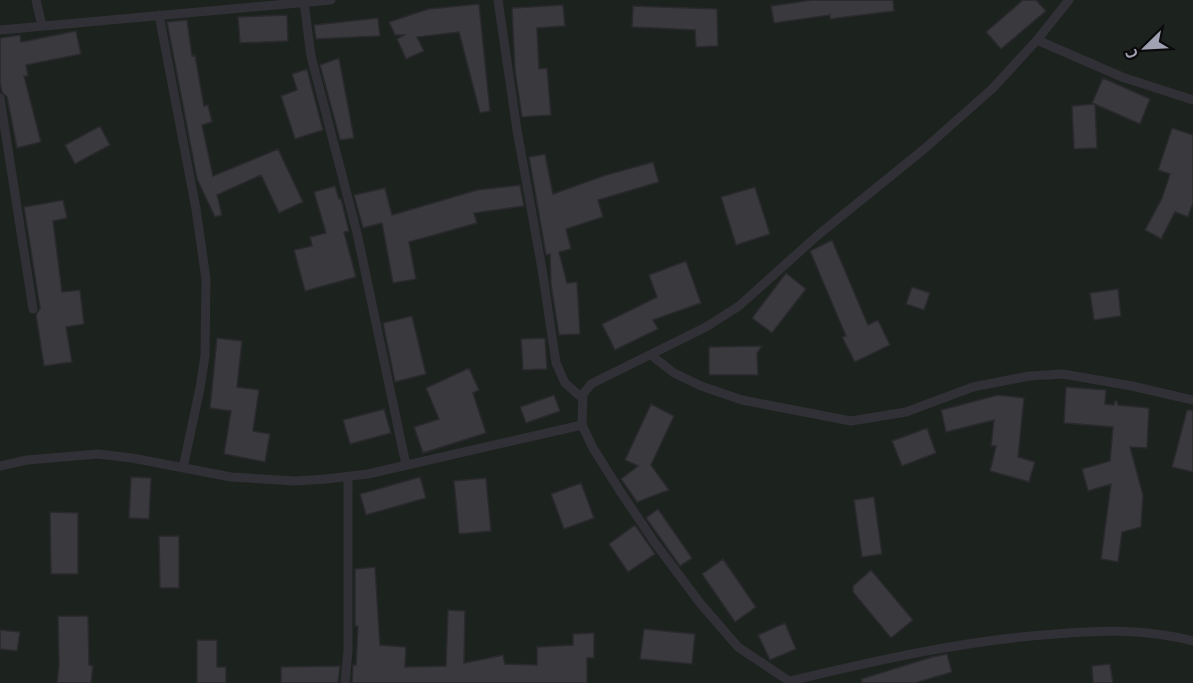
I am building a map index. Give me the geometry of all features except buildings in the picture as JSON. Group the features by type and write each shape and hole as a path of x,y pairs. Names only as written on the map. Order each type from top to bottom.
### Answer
{"lane":[{"path":"36,0 42,26"},
{"path":"0,30 331,0"},
{"path":"498,0 556,363 566,383 582,398"},
{"path":"1069,0 1037,40 993,88 923,150 818,235 739,306 720,319 591,384 582,398 582,425 593,448 620,491 700,603 738,647 791,682 883,660 1001,638 1098,630 1168,635 1193,641"},
{"path":"304,2 311,56 360,244 406,465"},
{"path":"159,15 196,208 206,279 205,356 183,468"},
{"path":"1037,40 1122,76 1193,100"},
{"path":"0,98 33,309"},
{"path":"651,355 674,373 701,386 742,400 850,421 906,412 986,383 1040,375 1063,374 1193,400"},
{"path":"0,466 45,458 98,454 132,458 231,477 295,481 348,477 582,425"},
{"path":"345,683 348,651 348,477"}],"shaded area":[{"path":"0,0 1193,0 1193,683 0,683"}]}
